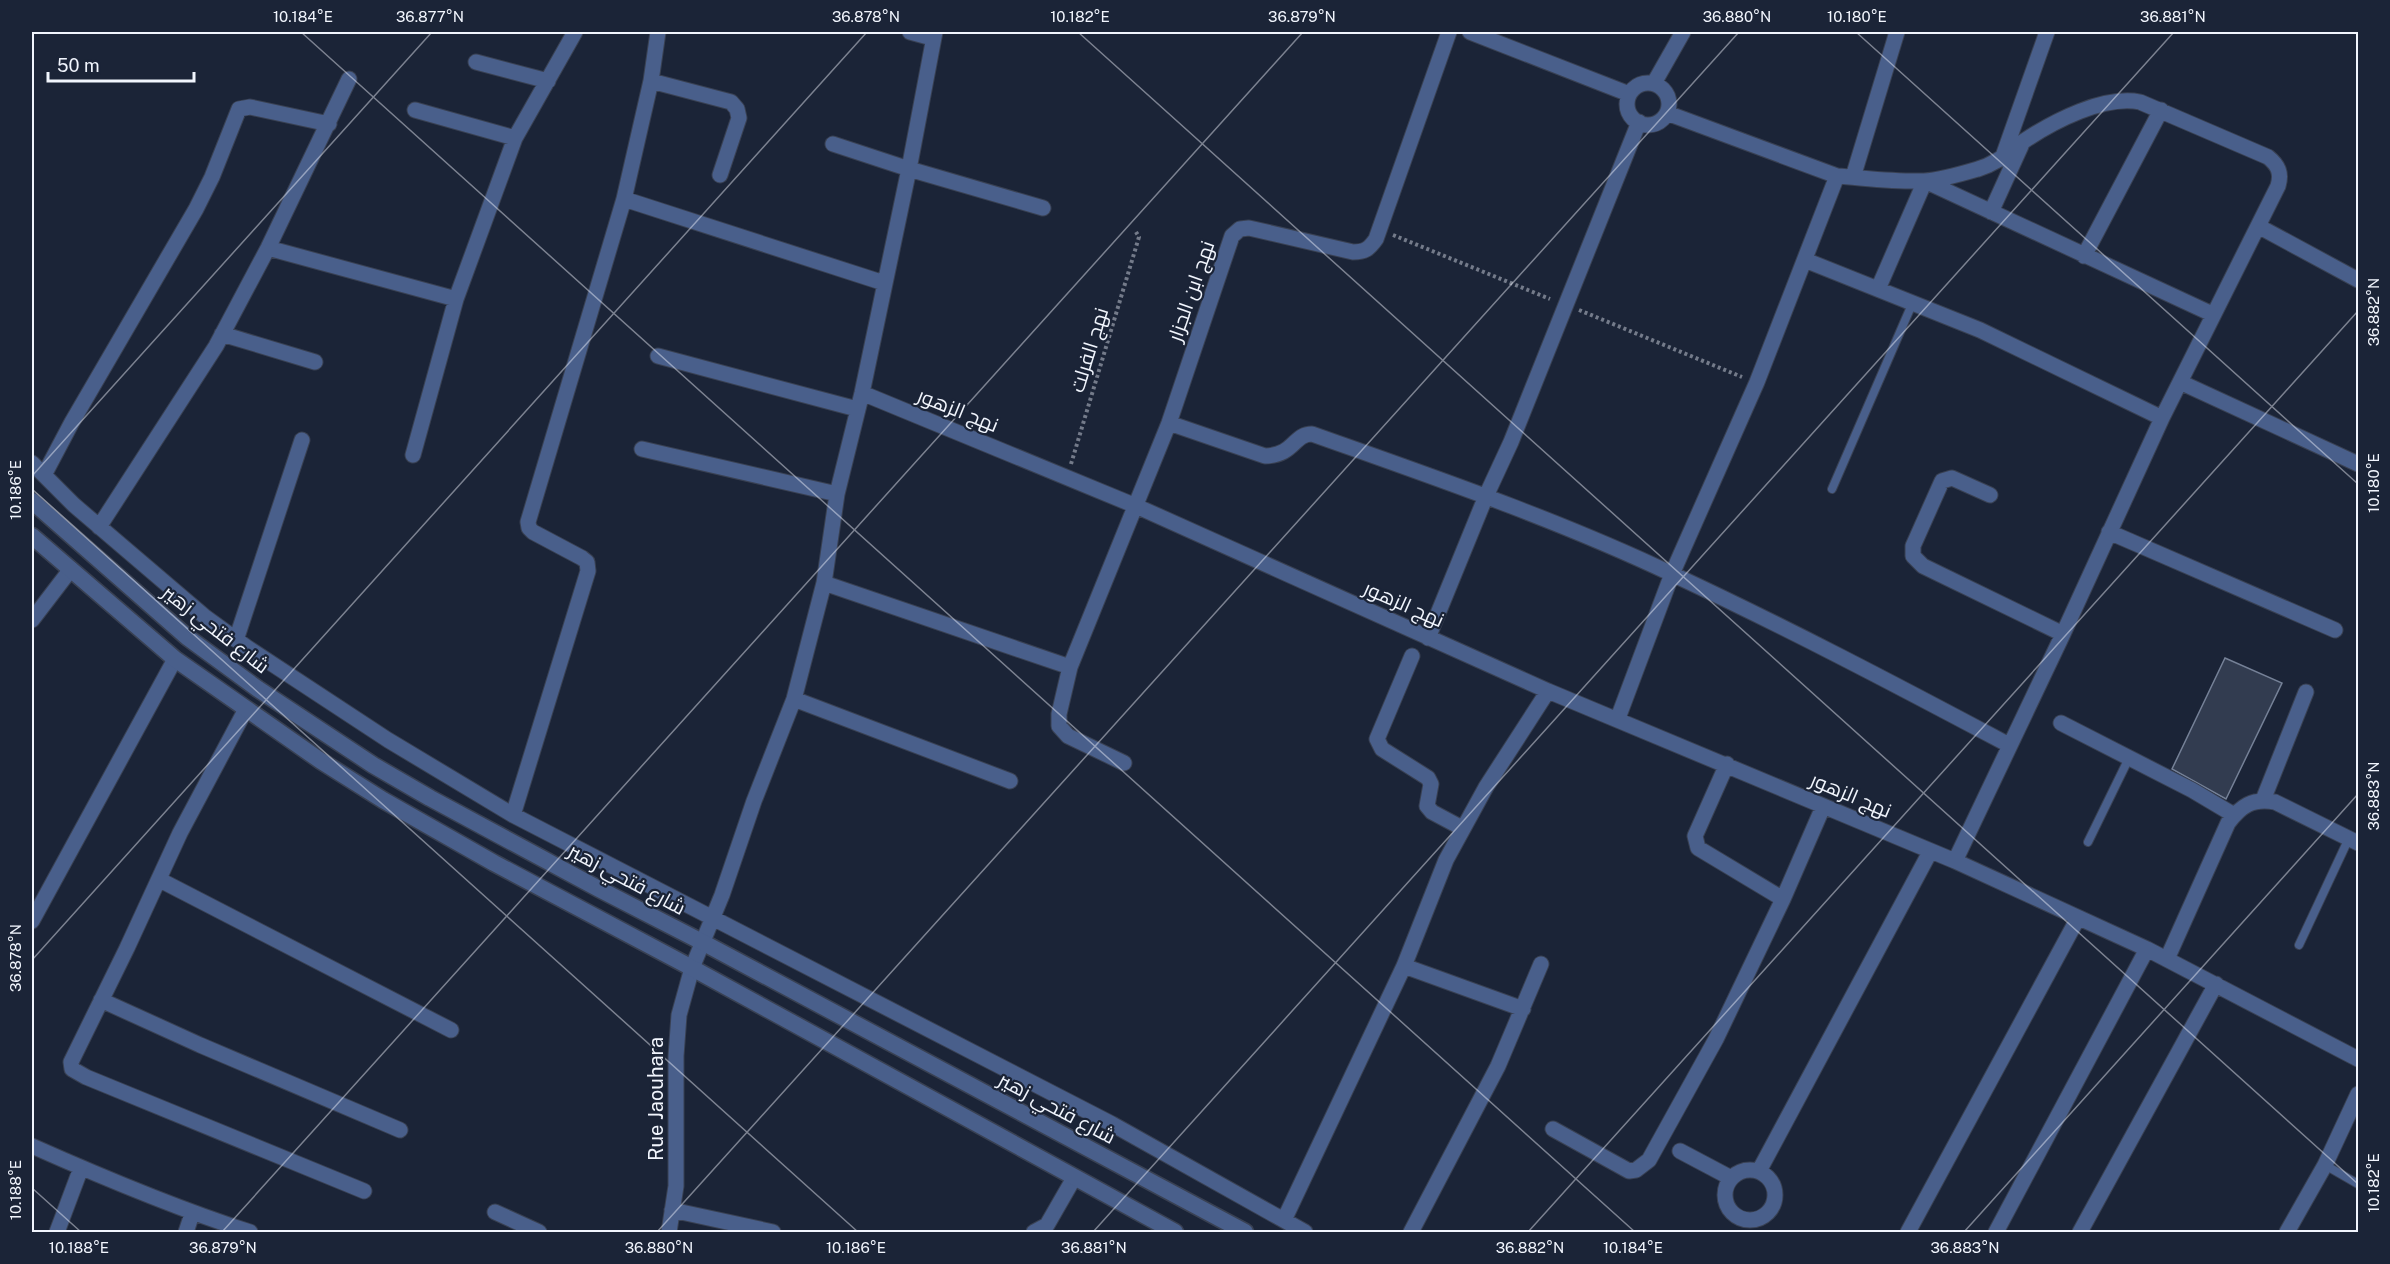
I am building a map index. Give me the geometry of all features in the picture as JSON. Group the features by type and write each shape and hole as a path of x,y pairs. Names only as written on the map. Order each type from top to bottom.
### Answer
{"street":[{"path":"413,455 456,299 515,138 575,32"},
{"path":"513,815 588,571 587,562 533,532 528,522 624,199 651,81 658,32"},
{"path":"910,32 933,35"},
{"name":"نهج ابن الجزار","path":"1124,763 1068,736 1059,726 1059,714 1070,668 1169,423 1232,236 1240,229 1249,228 1353,252 1363,252 1370,248 1376,239 1449,32"},
{"path":"1470,32 1493,35 1629,94"},
{"path":"1654,83 1683,32"},
{"path":"1853,177 1897,32"},
{"path":"2002,159 2047,32"},
{"name":"Rue Jaouhara","path":"669,1233 676,1186 676,1035 679,1015 692,968 794,699 824,583 837,494 862,393 909,169 933,35"},
{"path":"476,62 548,81"},
{"path":"99,527 222,334 268,249 349,79"},
{"path":"651,81 731,102 737,109 739,118 720,175"},
{"path":"1654,83 1664,90 1668,97 1667,113 1662,120 1654,124 1639,122 1628,110 1629,94 1641,84 1654,83"},
{"path":"1667,113 1837,176 1925,181 1979,169 2002,159 2023,142 2072,115 2116,101 2140,102 2268,158 2280,171 2280,179 2258,226 2162,418 1955,861"},
{"path":"44,475 72,422 196,208 212,177 238,109 250,107 329,124"},
{"path":"415,110 515,138"},
{"path":"2084,256 2161,110"},
{"path":"1428,638 1520,420 1639,122"},
{"path":"1991,212 2023,142"},
{"path":"833,144 1043,208"},
{"path":"1618,718 1672,574 1757,382 1837,176"},
{"path":"1925,181 2212,314"},
{"path":"1878,289 1925,181"},
{"path":"624,199 884,283"},
{"path":"2258,226 2358,280"},
{"path":"268,249 456,299"},
{"path":"1805,260 1980,330 2162,418"},
{"path":"222,334 315,362"},
{"path":"658,356 857,409"},
{"path":"2180,382 2358,465"},
{"name":"نهج الزهور","path":"862,393 1136,506 1548,691 1618,718 1823,807 1955,861 2167,959 2358,1059"},
{"path":"1169,423 1265,456 1282,454 1288,451 1300,437 1312,434 1486,496 1672,574 1910,692 2009,745"},
{"path":"236,640 302,440"},
{"path":"642,449 837,494"},
{"path":"32,463 99,527 204,616 236,640 346,713 513,815 1112,1124 1305,1233"},
{"path":"1990,495 1952,478 1942,481 1913,546 1913,556 1923,566 2063,634"},
{"name":"شارع فتحي زهير","path":"32,501 187,637 373,765 588,884 702,942 1245,1233"},
{"path":"2109,531 2335,630"},
{"path":"32,536 175,659 321,761 383,800 494,863 692,968 1174,1233"},
{"path":"32,620 71,569"},
{"path":"824,583 1070,668"},
{"path":"1412,656 1377,739 1382,749 1428,778 1431,784 1427,806 1432,812 1462,828"},
{"path":"32,921 175,659"},
{"path":"1284,1220 1404,966 1446,860 1462,828 1548,691"},
{"path":"2263,800 2306,692"},
{"path":"794,699 1010,781"},
{"path":"246,709 180,833 160,880 71,1062 72,1068 86,1077 364,1191"},
{"path":"2061,723 2192,790 2234,815"},
{"path":"1727,764 1695,837 1698,848 1783,899"},
{"path":"2167,959 2228,824 2234,815 2250,802 2263,800 2275,802 2354,840"},
{"path":"1553,1129 1629,1172 1636,1170 1649,1160 1716,1039 1783,899 1823,807"},
{"path":"1759,1172 1930,852"},
{"path":"160,880 451,1030"},
{"path":"1908,1233 2078,918"},
{"path":"1996,1233 2147,950"},
{"path":"1411,1233 1498,1066 1541,964"},
{"path":"1404,966 1523,1009"},
{"path":"2080,1233 2216,984"},
{"path":"101,1000 400,1130"},
{"path":"2287,1233 2325,1165 2358,1094"},
{"path":"32,1146 192,1214 250,1233"},
{"path":"1680,1151 1731,1178"},
{"path":"57,1233 81,1168"},
{"path":"1745,1170 1759,1172 1772,1183 1775,1200 1772,1208 1759,1219 1742,1220 1728,1210 1724,1193 1731,1178 1745,1170"},
{"path":"1034,1233 1047,1225 1074,1178"},
{"path":"672,1210 773,1233"},
{"path":"495,1212 540,1233"},
{"path":"186,1233 192,1214"}],"lane":[{"path":"1832,489 1913,302"},
{"path":"2088,842 2129,758"},
{"path":"2299,945 2354,840"},
{"path":"2325,1165 2358,1184"}],"path":[{"name":"نهج الفرلت","path":"1067,477 1139,237 1136,232"}],"building":[{"path":"2225,658 2282,683 2226,799 2172,769"}]}
